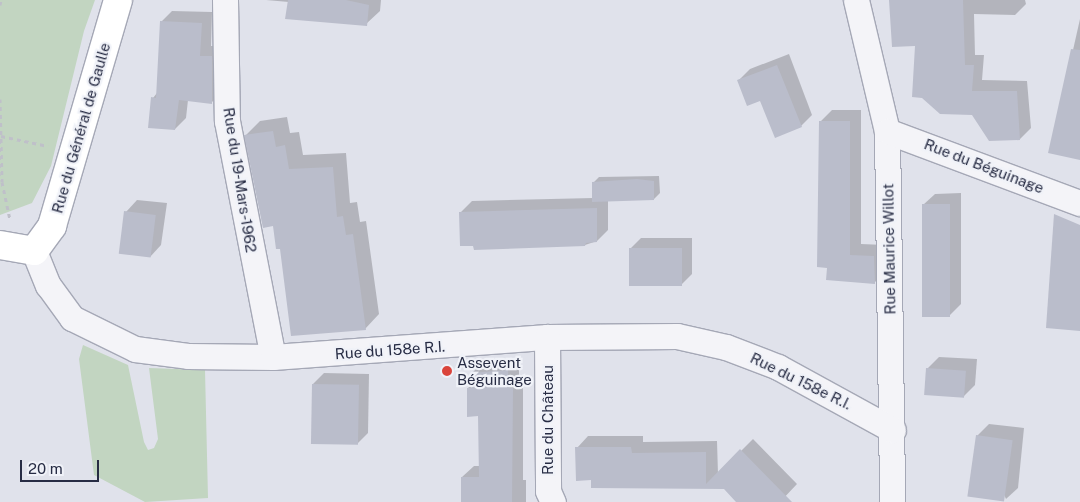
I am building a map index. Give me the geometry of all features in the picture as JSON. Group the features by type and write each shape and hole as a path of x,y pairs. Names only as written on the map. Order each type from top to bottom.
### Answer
{"street":[{"name":"Rue du Général de Gaulle","path":"15,247 52,226 118,0"},
{"name":"Rue du 19-Mars-1962","path":"225,0 227,121 273,357"},
{"name":"Rue Maurice Willot","path":"856,0 887,131 893,430 892,502"},
{"name":"Rue du Béguinage","path":"887,131 1080,203"},
{"name":"Rue du 158e R.I.","path":"15,247 72,318 134,348 188,356 273,357 547,337 677,336 726,347 778,367 893,430"},
{"name":"Rue du Château","path":"547,337 548,491 552,502"}],"path":[{"path":"0,5 1,0"},
{"path":"0,99 2,182 15,247"},
{"path":"1,136 73,151"}],"green space":[{"path":"0,0 95,0 84,31 51,166 32,203 0,215"},
{"path":"83,345 128,365 144,442 148,450 154,448 158,439 149,368 205,370 208,498 145,502 94,475 79,359"}],"building":[{"path":"288,0 346,0 369,5 367,26 285,19"},
{"path":"889,0 963,0 965,65 974,65 972,91 1017,91 1020,140 989,141 972,115 940,114 922,98 912,97 915,46 892,47"},
{"path":"160,21 202,23 200,56 212,56 212,104 179,100 175,130 148,128 151,97 156,98"},
{"path":"1071,49 1080,50 1080,160 1048,153"},
{"path":"777,65 802,127 775,138 760,101 747,106 737,80"},
{"path":"819,121 850,121 850,255 874,256 875,284 826,280 827,268 817,267"},
{"path":"273,131 276,147 285,145 289,169 333,167 337,217 343,216 346,235 353,234 366,330 291,336 280,249 276,249 273,226 263,228 244,135"},
{"path":"637,179 654,181 654,200 592,202 592,182"},
{"path":"922,204 950,204 950,317 922,317"},
{"path":"597,208 597,242 586,243 585,246 474,250 473,246 460,246 459,212"},
{"path":"124,211 156,215 151,258 119,254"},
{"path":"1054,214 1080,225 1080,331 1046,328"},
{"path":"629,248 682,248 682,286 629,286"},
{"path":"926,368 966,371 964,398 924,395"},
{"path":"508,370 509,388 513,388 512,502 461,502 461,477 479,477 478,416 467,417 467,388 471,388 471,373"},
{"path":"312,384 359,385 358,445 311,444"},
{"path":"976,435 1013,440 1004,502 967,496"},
{"path":"575,447 631,447 632,453 706,452 706,484 740,449 792,502 736,502 724,489 591,488 591,480 576,481"}],"place":[{"name":"Assevent Béguinage","path":"447,371"}]}
